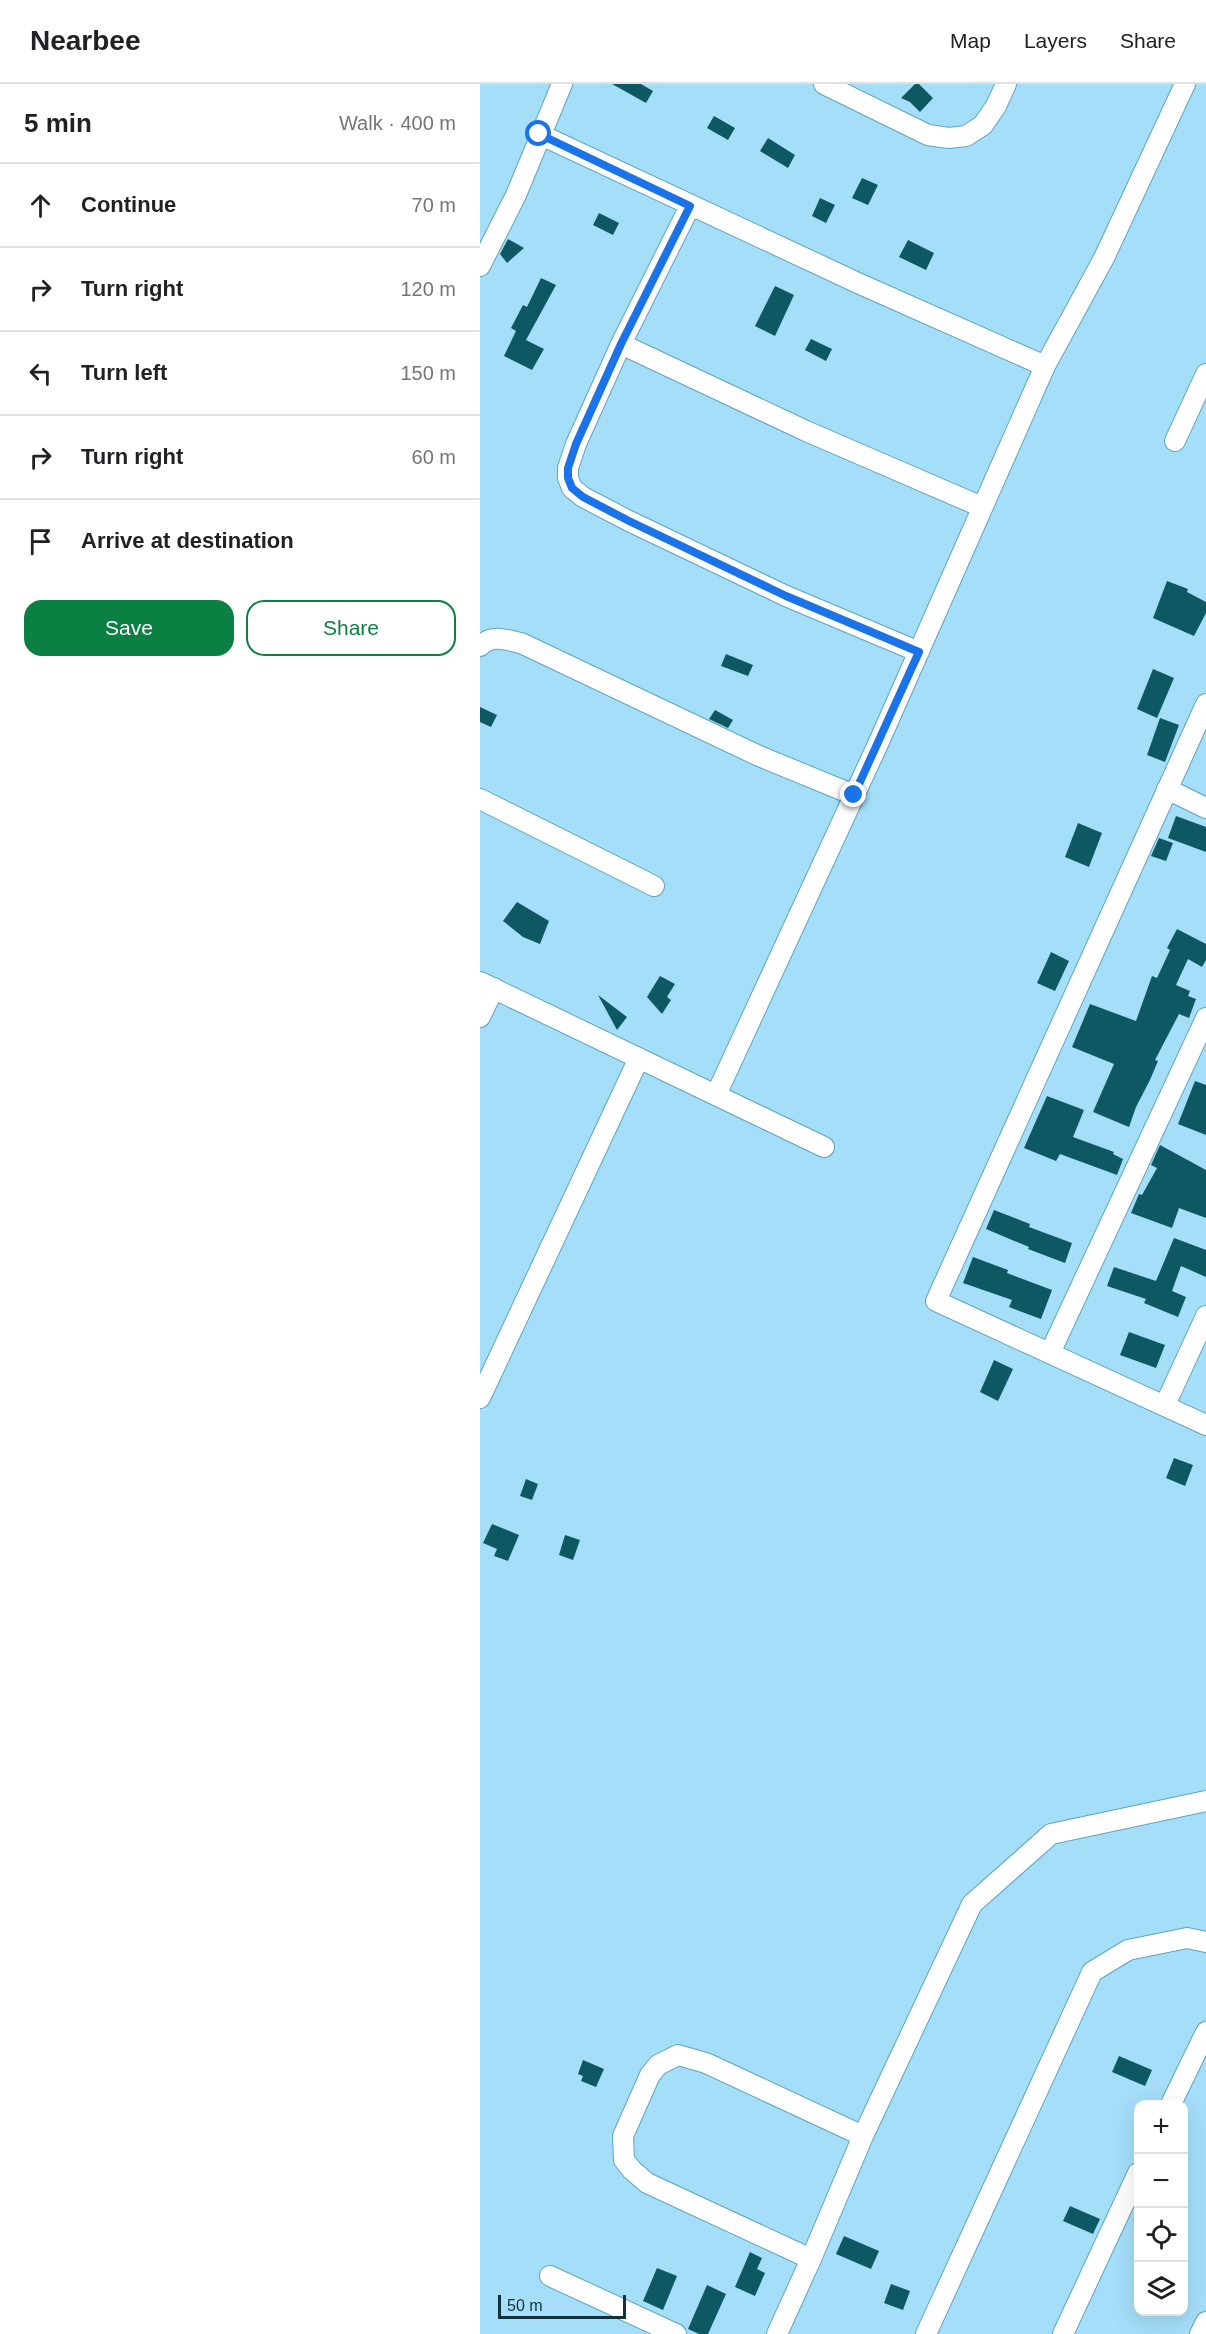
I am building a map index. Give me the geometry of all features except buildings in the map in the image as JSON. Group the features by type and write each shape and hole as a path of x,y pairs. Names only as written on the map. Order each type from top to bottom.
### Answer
{"street":[{"path":"480,266 516,195 539,134 562,84"},
{"path":"828,85 928,135 949,138 966,136 983,125 996,106 1006,84"},
{"path":"716,1095 919,652 1045,366 1104,258 1185,84"},
{"path":"539,134 860,284 1045,366"},
{"path":"690,206 621,344 576,444 568,468 568,478 572,488 583,497 629,521 786,596 919,652"},
{"path":"621,344 806,431 982,507"},
{"path":"1174,441 1206,374"},
{"path":"480,646 486,640 496,638 521,644 759,756 854,795"},
{"path":"1206,704 936,1301 1206,1425"},
{"path":"1167,789 1206,808"},
{"path":"480,799 654,886"},
{"path":"480,1017 487,985 824,1147"},
{"path":"1050,1353 1206,1018"},
{"path":"480,1398 639,1058"},
{"path":"1164,1405 1206,1316"},
{"path":"777,2334 863,2136 972,1904 1051,1834 1206,1801"},
{"path":"926,2334 1092,1972 1128,1950 1186,1938 1206,1942"},
{"path":"1173,2100 1206,2032"},
{"path":"811,2259 647,2183 624,2160 623,2136 650,2075 658,2065 678,2055 706,2063 863,2136"},
{"path":"1063,2334 1134,2182"},
{"path":"550,2276 676,2334"},
{"path":"1200,2334 1206,2322"}],"route":[{"path":"539,134 690,206 621,344 576,444 568,468 568,478 572,488 583,497 629,521 786,596 919,652 854,795"}]}
